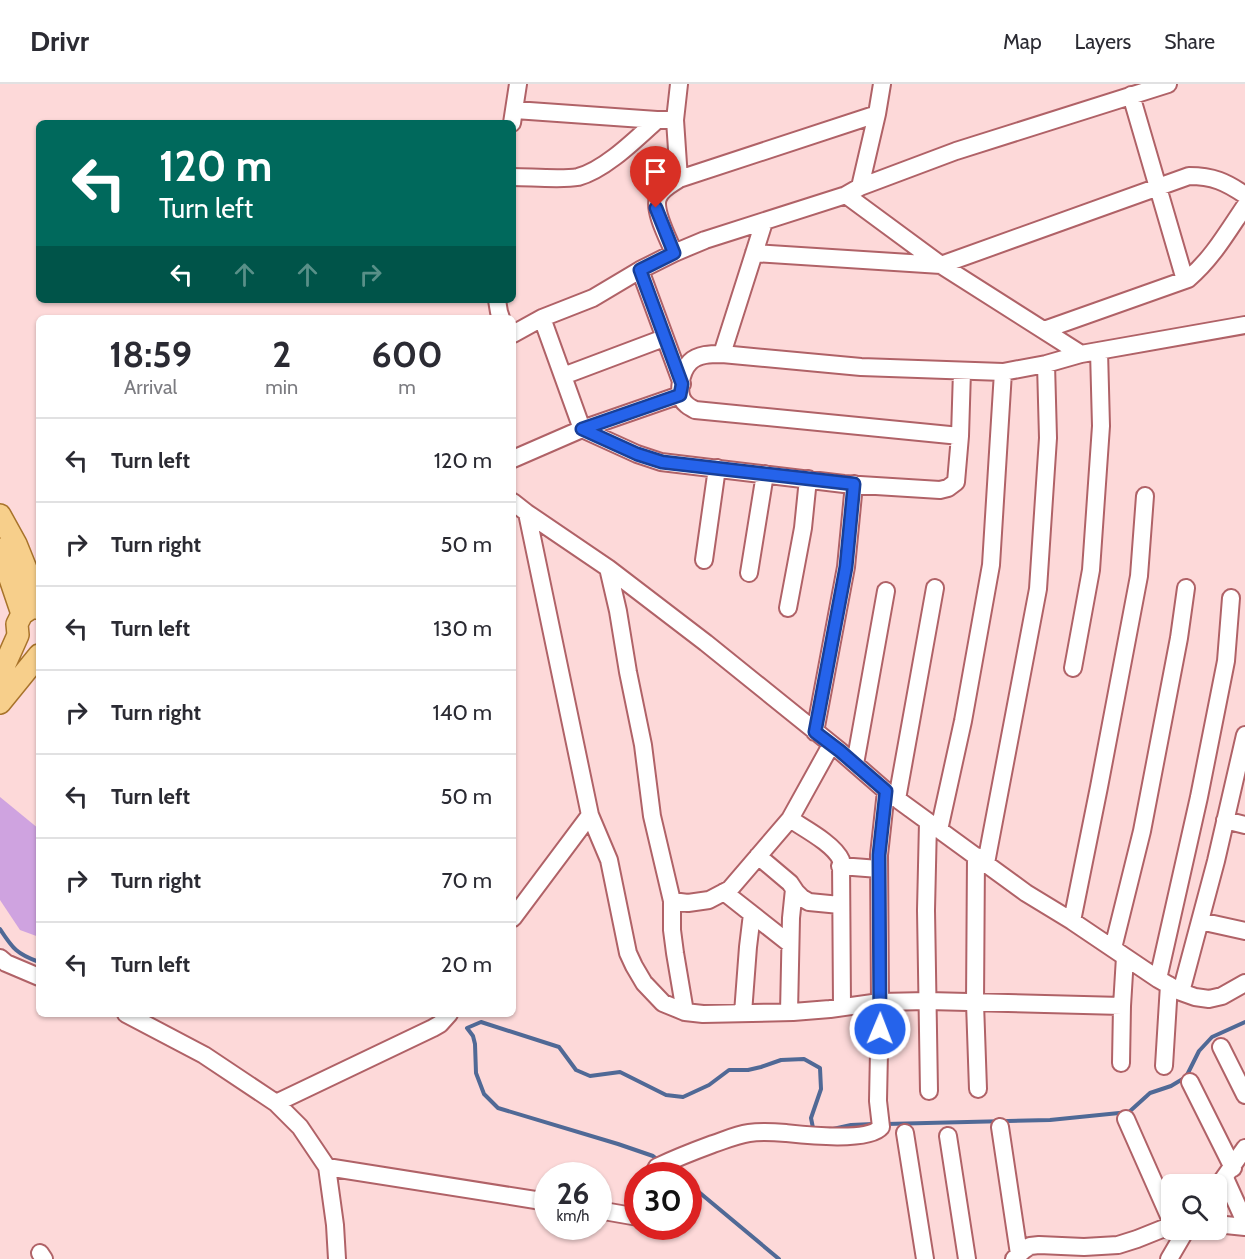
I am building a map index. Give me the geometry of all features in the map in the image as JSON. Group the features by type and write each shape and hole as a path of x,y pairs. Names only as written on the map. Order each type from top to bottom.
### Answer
{"main road":[{"path":"0,515 16,544 36,594"},
{"path":"2,559 26,619 24,644 36,649"},
{"path":"0,686 2,671 26,619"},
{"path":"0,703 36,659"}],"street":[{"path":"518,84 513,117 675,120"},
{"path":"678,84 675,120 679,179"},
{"path":"853,191 877,114 882,84"},
{"path":"516,332 542,318 593,298 640,270 705,240 853,191 956,151 1168,84"},
{"path":"1131,95 1185,280"},
{"path":"674,253 656,208 658,197 663,190 679,179 877,114"},
{"path":"516,177 578,177 613,158 657,120"},
{"path":"754,253 941,266 1189,176 1218,179 1245,195"},
{"path":"853,191 941,266 1081,354"},
{"path":"1044,330 1185,280 1200,270 1245,206"},
{"path":"722,354 764,222"},
{"path":"640,270 686,405 695,410 960,436"},
{"path":"542,318 582,429 637,454 662,462 808,480 948,489 956,482 962,371"},
{"path":"681,389 684,372 690,362 707,354 861,367 1003,372 1046,364 1081,354 1245,325"},
{"path":"563,376 664,338"},
{"path":"1073,668 1091,570 1101,426 1099,351"},
{"path":"978,1089 975,1003 981,859 1038,589 1048,438 1046,364"},
{"path":"929,1091 926,910 933,826 963,721 991,565 1003,372"},
{"path":"516,458 681,389"},
{"path":"704,560 717,468"},
{"path":"749,573 765,474"},
{"path":"788,609 803,528 808,480"},
{"path":"815,732 846,567 854,484"},
{"path":"1072,921 1139,576 1145,496"},
{"path":"516,505 608,568 706,643 892,795 1026,893 1169,985 1195,997 1209,999 1222,996 1245,983"},
{"path":"526,513 590,815 609,860 628,953 644,983 663,1004 686,1012 743,1013 830,1009 880,1002 928,1001 1122,1006"},
{"path":"608,568 643,745 652,816 672,901 672,930 686,1012"},
{"path":"669,1162 737,1135 749,1133 826,1137 860,1135 878,1131 881,1122 878,1101 879,855 935,588"},
{"path":"1121,1063 1122,1006 1119,953 1179,638 1186,588"},
{"path":"855,764 886,591"},
{"path":"1164,1066 1169,985 1199,797 1226,661 1231,598"},
{"path":"1169,985 1200,921 1245,735"},
{"path":"672,901 688,903 709,900 730,889 790,819 831,745"},
{"path":"516,914 590,815"},
{"path":"790,819 830,846 841,860 842,1006"},
{"path":"1226,820 1245,825"},
{"path":"758,856 784,877 801,898 809,902 840,905"},
{"path":"840,866 879,869"},
{"path":"789,1012 794,889"},
{"path":"724,892 790,944"},
{"path":"743,1013 752,914"},
{"path":"1200,921 1245,931"},
{"path":"0,958 6,963 36,976"},
{"path":"132,1017 204,1055 276,1103 300,1127 327,1167 337,1259"},
{"path":"276,1103 433,1028 448,1017"},
{"path":"1221,1047 1245,1095"},
{"path":"1190,1082 1224,1174"},
{"path":"1126,1119 1161,1199"},
{"path":"1000,1127 1017,1256"},
{"path":"905,1132 925,1259"},
{"path":"948,1136 967,1259"},
{"path":"1227,1175 1245,1148"},
{"path":"327,1167 534,1200"},
{"path":"1227,1182 1245,1222"},
{"path":"1227,1225 1245,1227"},
{"path":"1017,1256 1030,1246 1039,1245 1084,1247 1118,1245 1161,1229"},
{"path":"1169,1259 1180,1240"}],"shaded area":[{"path":"0,797 36,827 36,936 20,930 0,900"}],"waterway":[{"path":"0,929 16,950 36,961"},
{"path":"658,1160 653,1156 618,1144 498,1108 484,1094 476,1073 473,1036 467,1028 481,1022 559,1047 576,1070 590,1076 620,1072 666,1095 683,1097 709,1085 729,1070 748,1070 781,1060 804,1059 820,1068 821,1089 811,1118 814,1129"},
{"path":"886,1124 1050,1120 1129,1112 1150,1093 1171,1086 1186,1077 1199,1051 1212,1037 1245,1022"},
{"path":"833,1129 873,1124"},
{"path":"702,1195 779,1259"}],"route":[{"path":"656,208 674,253 640,270 682,384 680,395 582,429 637,454 662,462 854,484 846,567 815,732 886,791 879,855 880,1029"}]}
